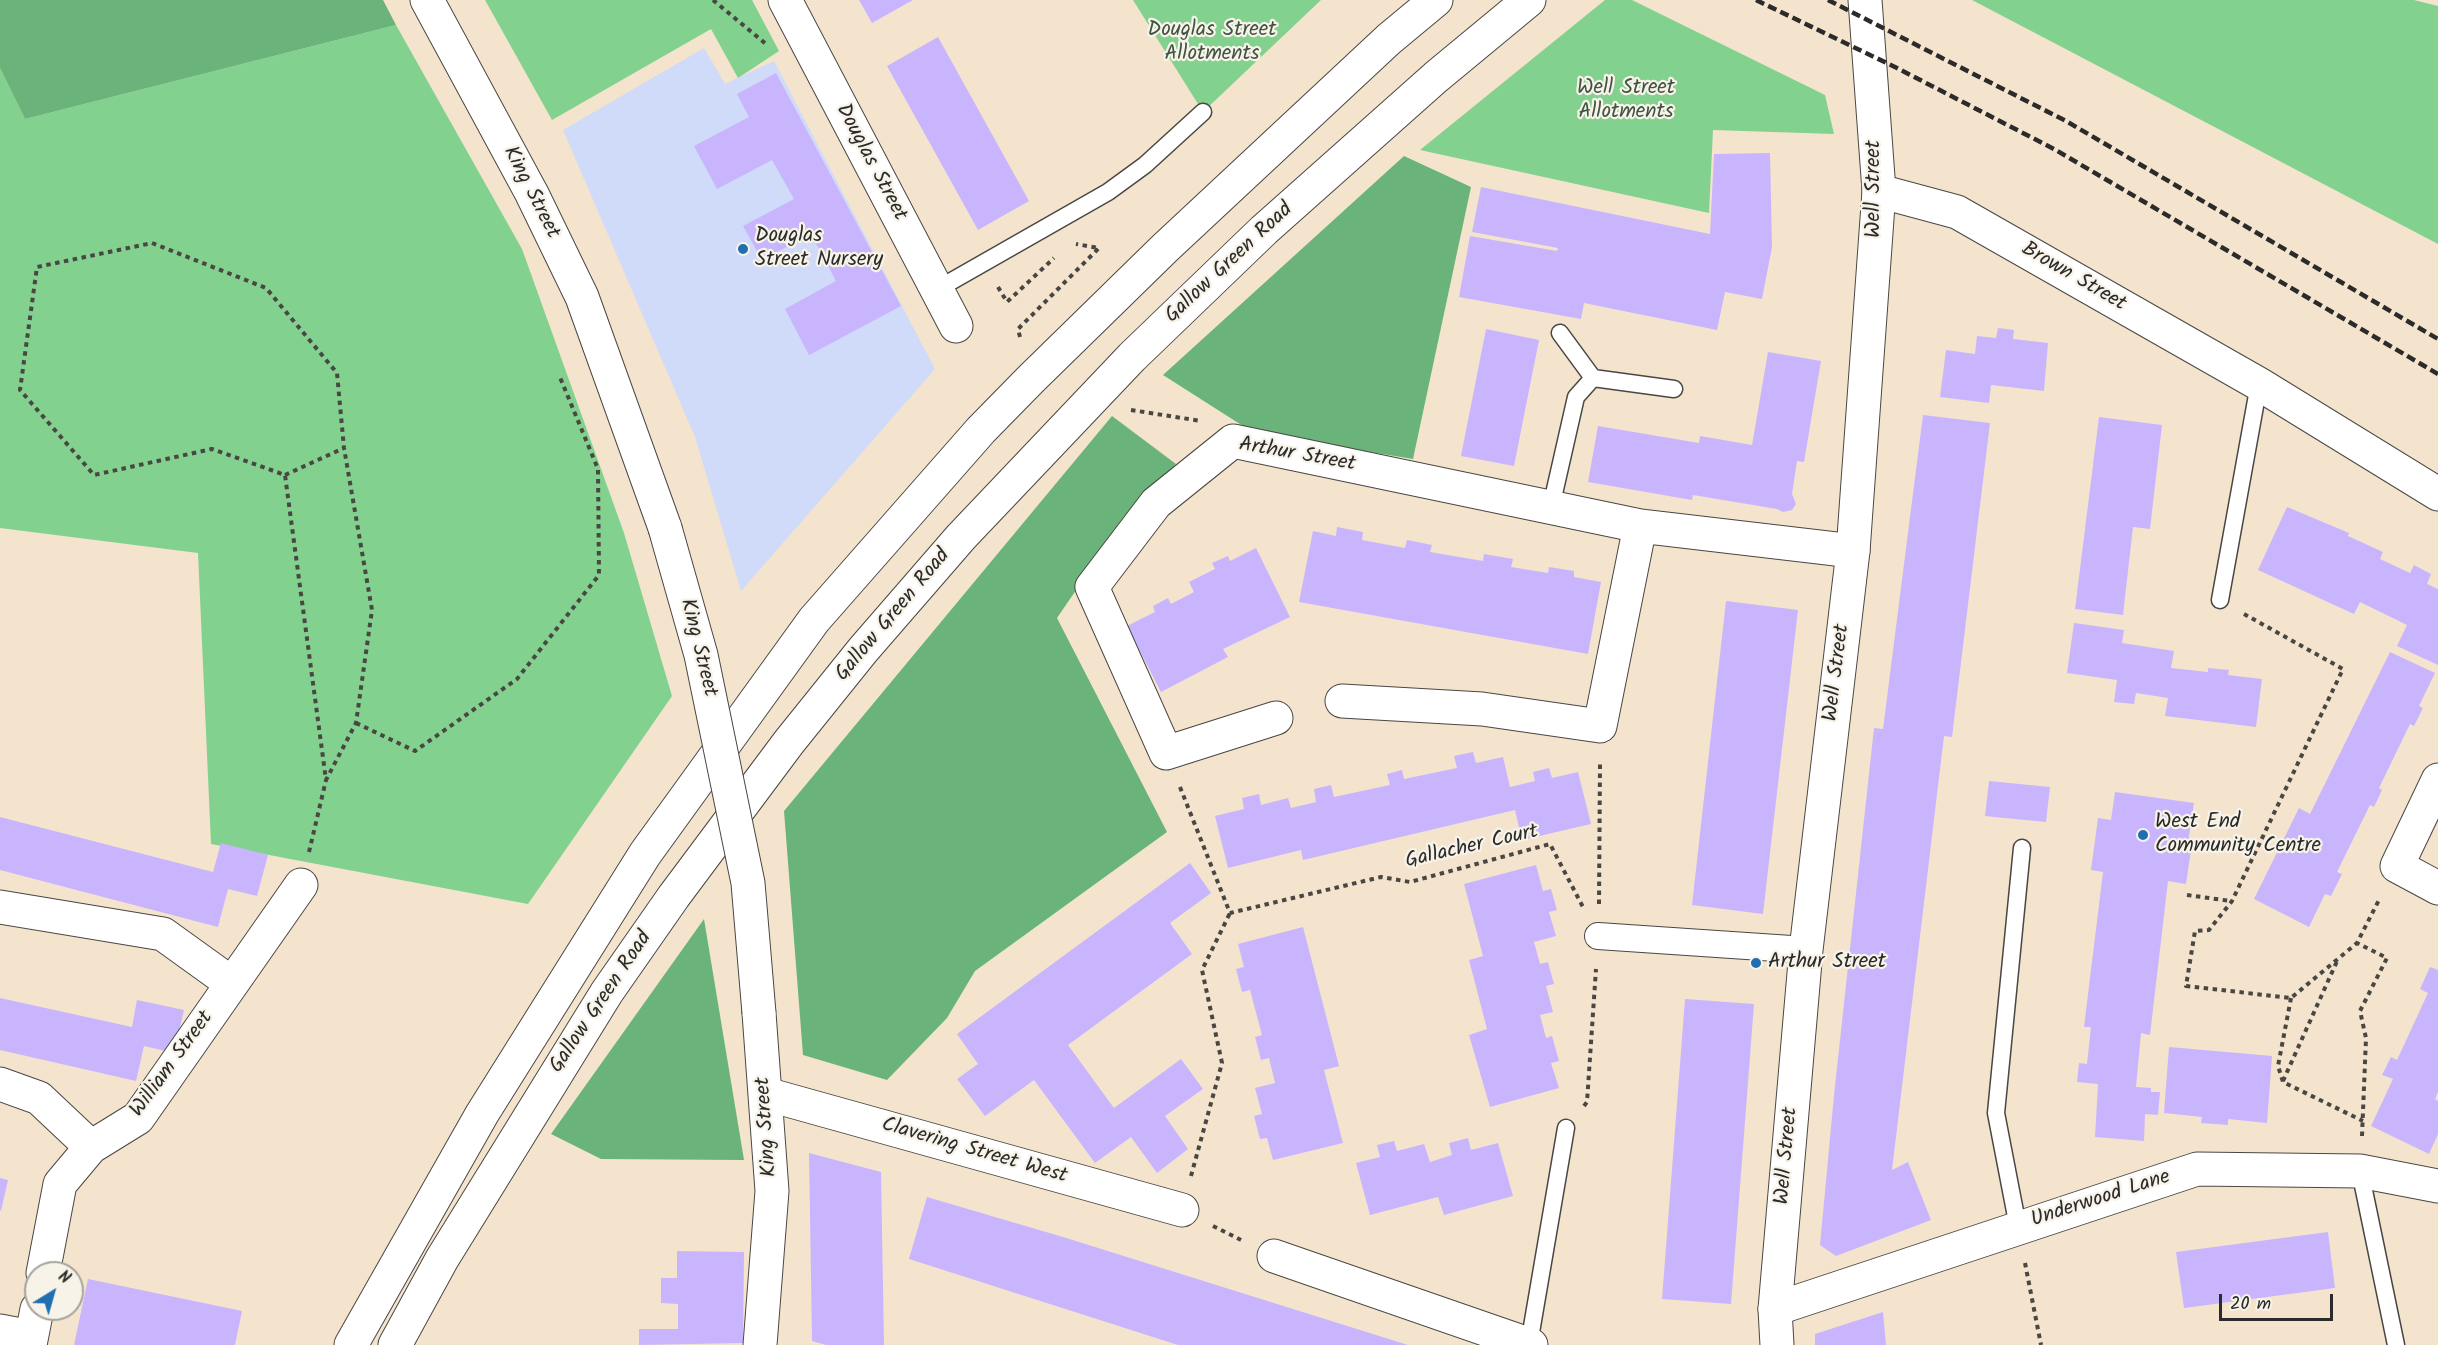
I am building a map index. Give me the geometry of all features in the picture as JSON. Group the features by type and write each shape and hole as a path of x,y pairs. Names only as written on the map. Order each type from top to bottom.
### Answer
{"street":[{"name":"King Street","path":"427,0 532,194 582,297 665,528 701,656 748,883 772,1191 760,1345"},
{"name":"Douglas Street","path":"784,0 956,326"},
{"name":"Gallow Green Road","path":"351,1345 482,1114 645,854 814,621 981,430 1039,370 1389,39 1436,0"},
{"name":"Gallow Green Road","path":"395,1345 442,1259 607,992 674,896 789,742 863,650 961,537 1132,357 1264,230 1436,77 1529,0"},
{"name":"Well Street","path":"1772,1344 1806,950 1853,551 1879,192 1865,0"},
{"name":"Brown Street","path":"1879,192 1957,212 2259,384 2438,494"},
{"name":"Arthur Street","path":"1166,753 1092,587 1156,503 1233,441 1640,526 1853,551"},
{"path":"1342,701 1482,709 1600,726 1640,526"},
{"path":"1166,753 1276,718"},
{"path":"2438,780 2397,866 2438,888"},
{"name":"William Street","path":"45,1261 60,1184 91,1147 138,1118 301,885"},
{"path":"0,908 164,934 231,983"},
{"path":"1598,936 1806,950"},
{"path":"0,1084 39,1098 91,1147"},
{"name":"Clavering Street West","path":"766,1094 1182,1210"},
{"name":"Underwood Lane","path":"1775,1309 2197,1169 2361,1171 2438,1186"},
{"path":"1274,1256 1530,1345"}],"lane":[{"path":"936,290 1108,192 1145,165 1203,111"},
{"path":"1560,333 1593,378 1674,389"},
{"path":"1551,507 1576,397 1593,378"},
{"path":"2220,600 2259,384"},
{"path":"2018,1227 1996,1113 2022,848"},
{"path":"1530,1345 1566,1128"},
{"path":"2361,1171 2396,1345"}],"path":[{"path":"301,885 326,780 356,723 372,610 344,448 337,373 266,288 152,243 38,267 20,390 94,475 212,449 285,475 344,448"},
{"path":"356,723 415,750 517,679 599,575 598,470 558,375"},
{"path":"1128,410 1205,422 1233,441"},
{"path":"285,475 326,780"},
{"path":"2220,600 2343,669 2232,901 2209,930 2195,931 2186,986 2291,998"},
{"path":"1166,753 1230,913 1202,970 1222,1063 1182,1210 1274,1256"},
{"name":"Gallacher Court","path":"1230,913 1381,877 1410,882 1550,844 1598,936"},
{"path":"2363,1121 2283,1082 2277,1066 2291,998 2357,943 2397,866"},
{"path":"2187,896 2232,901"},
{"path":"2357,943 2387,958 2360,1011 2366,1038 2361,1171"},
{"path":"2283,1082 2338,958"},
{"path":"2018,1227 2041,1345"}],"shaded area":[{"name":"Douglas Street Nursery","path":"704,48 725,84 774,61 935,369 741,591 695,437 563,130"}],"green space":[{"path":"0,0 383,0 396,25 25,119 0,68"},
{"path":"485,0 752,0 779,51 738,78 711,29 552,120"},
{"name":"Douglas Street Allotments","path":"1133,0 1321,0 1203,112"},
{"name":"Well Street Allotments","path":"1605,0 1632,0 1825,95 1834,134 1713,130 1709,213 1420,150"},
{"path":"1972,0 2414,0 2438,6 2438,244"},
{"path":"396,25 522,249 624,533 672,696 528,904 211,844 198,553 0,528 0,68 25,119"},
{"path":"1404,156 1471,187 1413,459 1254,433 1163,375"},
{"path":"1112,416 1176,464 1126,517 1057,618 1167,832 975,971 947,1018 887,1080 803,1055 784,811"},
{"path":"704,919 744,1160 601,1159 551,1134"}],"building":[{"path":"859,0 913,0 872,23"},
{"path":"938,37 1029,201 978,230 887,66"},
{"path":"776,73 901,306 809,355 785,309 836,281 811,234 762,260 743,226 794,199 772,160 717,189 694,146 749,117 737,94"},
{"path":"1770,153 1772,247 1762,299 1725,292 1717,330 1584,303 1581,319 1459,297 1470,236 1557,251 1558,248 1472,232 1481,187 1710,234 1714,154"},
{"path":"1998,328 2014,330 2013,339 2048,343 2044,391 1991,385 1989,403 1940,397 1946,350 1975,354 1977,336 1996,338"},
{"path":"1486,329 1539,340 1514,466 1461,456"},
{"path":"1768,352 1821,361 1804,462 1797,461 1792,494 1796,504 1792,510 1783,512 1777,509 1693,495 1692,500 1588,482 1598,426 1699,443 1700,436 1752,445"},
{"path":"1923,415 1990,423 1952,737 1944,736 1892,1170 1908,1162 1931,1220 1836,1256 1820,1245 1834,1095 1874,728 1883,729"},
{"path":"2099,417 2162,425 2150,529 2133,527 2123,615 2075,609"},
{"path":"2287,507 2349,533 2348,536 2383,552 2380,559 2410,573 2414,565 2431,574 2427,584 2438,589 2438,665 2397,646 2407,625 2360,602 2354,614 2258,570"},
{"path":"1337,527 1363,532 1362,540 1405,548 1407,540 1432,545 1430,552 1483,561 1484,554 1513,559 1511,567 1548,573 1549,567 1574,571 1574,577 1601,582 1588,654 1299,602 1313,531 1336,536"},
{"path":"1256,548 1290,617 1223,649 1228,657 1161,692 1127,626 1155,612 1153,606 1168,598 1171,604 1194,592 1189,582 1215,569 1212,563 1228,556 1230,561"},
{"path":"1726,601 1798,610 1763,914 1692,905"},
{"path":"2074,623 2124,630 2122,643 2174,651 2171,668 2208,672 2208,668 2229,670 2228,675 2262,679 2256,727 2165,716 2168,698 2136,693 2134,704 2114,702 2117,680 2067,673"},
{"path":"2390,652 2435,673 2419,706 2423,708 2414,726 2410,724 2379,788 2382,790 2374,807 2370,805 2337,872 2342,874 2331,896 2325,894 2309,927 2254,899 2299,808 2310,814"},
{"path":"1473,752 1476,763 1503,757 1510,787 1535,781 1533,772 1549,768 1552,778 1578,772 1591,824 1522,840 1515,810 1303,860 1301,850 1228,868 1215,816 1244,809 1242,798 1259,794 1261,805 1288,798 1291,808 1316,802 1314,789 1331,785 1334,797 1390,785 1387,774 1402,770 1404,779 1457,768 1454,756"},
{"path":"1989,781 2050,787 2046,822 1985,816"},
{"path":"2115,792 2194,803 2187,850 2191,850 2186,884 2168,881 2150,1035 2141,1033 2136,1087 2151,1088 2151,1092 2160,1092 2158,1115 2145,1114 2144,1141 2095,1137 2098,1084 2077,1082 2079,1063 2087,1064 2091,1027 2084,1027 2103,872 2091,870 2098,818 2111,820"},
{"path":"0,817 213,872 221,843 268,855 257,896 228,889 218,927 0,870"},
{"path":"1190,863 1211,893 1170,923 1192,954 1068,1045 1114,1108 1181,1059 1203,1089 1165,1116 1188,1149 1157,1173 1131,1137 1095,1163 1034,1080 985,1116 957,1079 978,1064 957,1034"},
{"path":"1536,865 1543,891 1551,889 1557,910 1549,912 1556,936 1534,942 1540,964 1548,962 1554,984 1546,986 1553,1012 1540,1015 1546,1038 1552,1036 1559,1061 1551,1063 1559,1088 1490,1107 1469,1035 1487,1029 1469,960 1483,956 1464,884"},
{"path":"1303,927 1339,1066 1324,1070 1343,1143 1273,1160 1267,1138 1260,1139 1254,1116 1262,1114 1255,1088 1275,1083 1269,1058 1261,1060 1255,1037 1262,1035 1250,990 1242,992 1236,969 1244,967 1238,944"},
{"path":"2430,967 2438,970 2438,1092 2435,1099 2438,1101 2438,1134 2429,1154 2371,1126 2393,1079 2382,1075 2391,1057 2397,1060 2428,993 2420,989"},
{"path":"0,998 132,1027 137,1000 184,1010 174,1053 144,1046 136,1081 0,1050"},
{"path":"1685,999 1754,1004 1731,1304 1662,1299"},
{"path":"2169,1047 2272,1056 2267,1123 2228,1119 2228,1125 2201,1123 2202,1117 2164,1113"},
{"path":"1468,1138 1471,1150 1498,1143 1513,1196 1444,1215 1438,1197 1370,1215 1356,1163 1380,1157 1377,1145 1394,1141 1397,1151 1424,1144 1430,1162 1452,1155 1449,1143"},
{"path":"809,1153 881,1172 884,1345 826,1345 812,1341"},
{"path":"0,1178 8,1180 1,1211 0,1210"},
{"path":"927,1197 1408,1345 1178,1345 909,1259"},
{"path":"2328,1232 2335,1288 2184,1308 2176,1252"},
{"path":"677,1251 744,1252 743,1343 639,1345 639,1329 678,1329 678,1304 661,1303 661,1278 677,1278"},
{"path":"88,1279 242,1311 235,1345 74,1345 79,1321 84,1321 84,1298"},
{"path":"1883,1312 1886,1345 1815,1345 1815,1334"}],"railway":[{"path":"1756,0 1897,68 2054,149 2438,374"},
{"path":"1828,0 2066,121 2438,339"}],"place":[{"name":"Douglas Street Nursery","path":"743,249"},
{"name":"West End Community Centre","path":"2143,835"},
{"name":"Arthur Street","path":"1756,963"}]}
